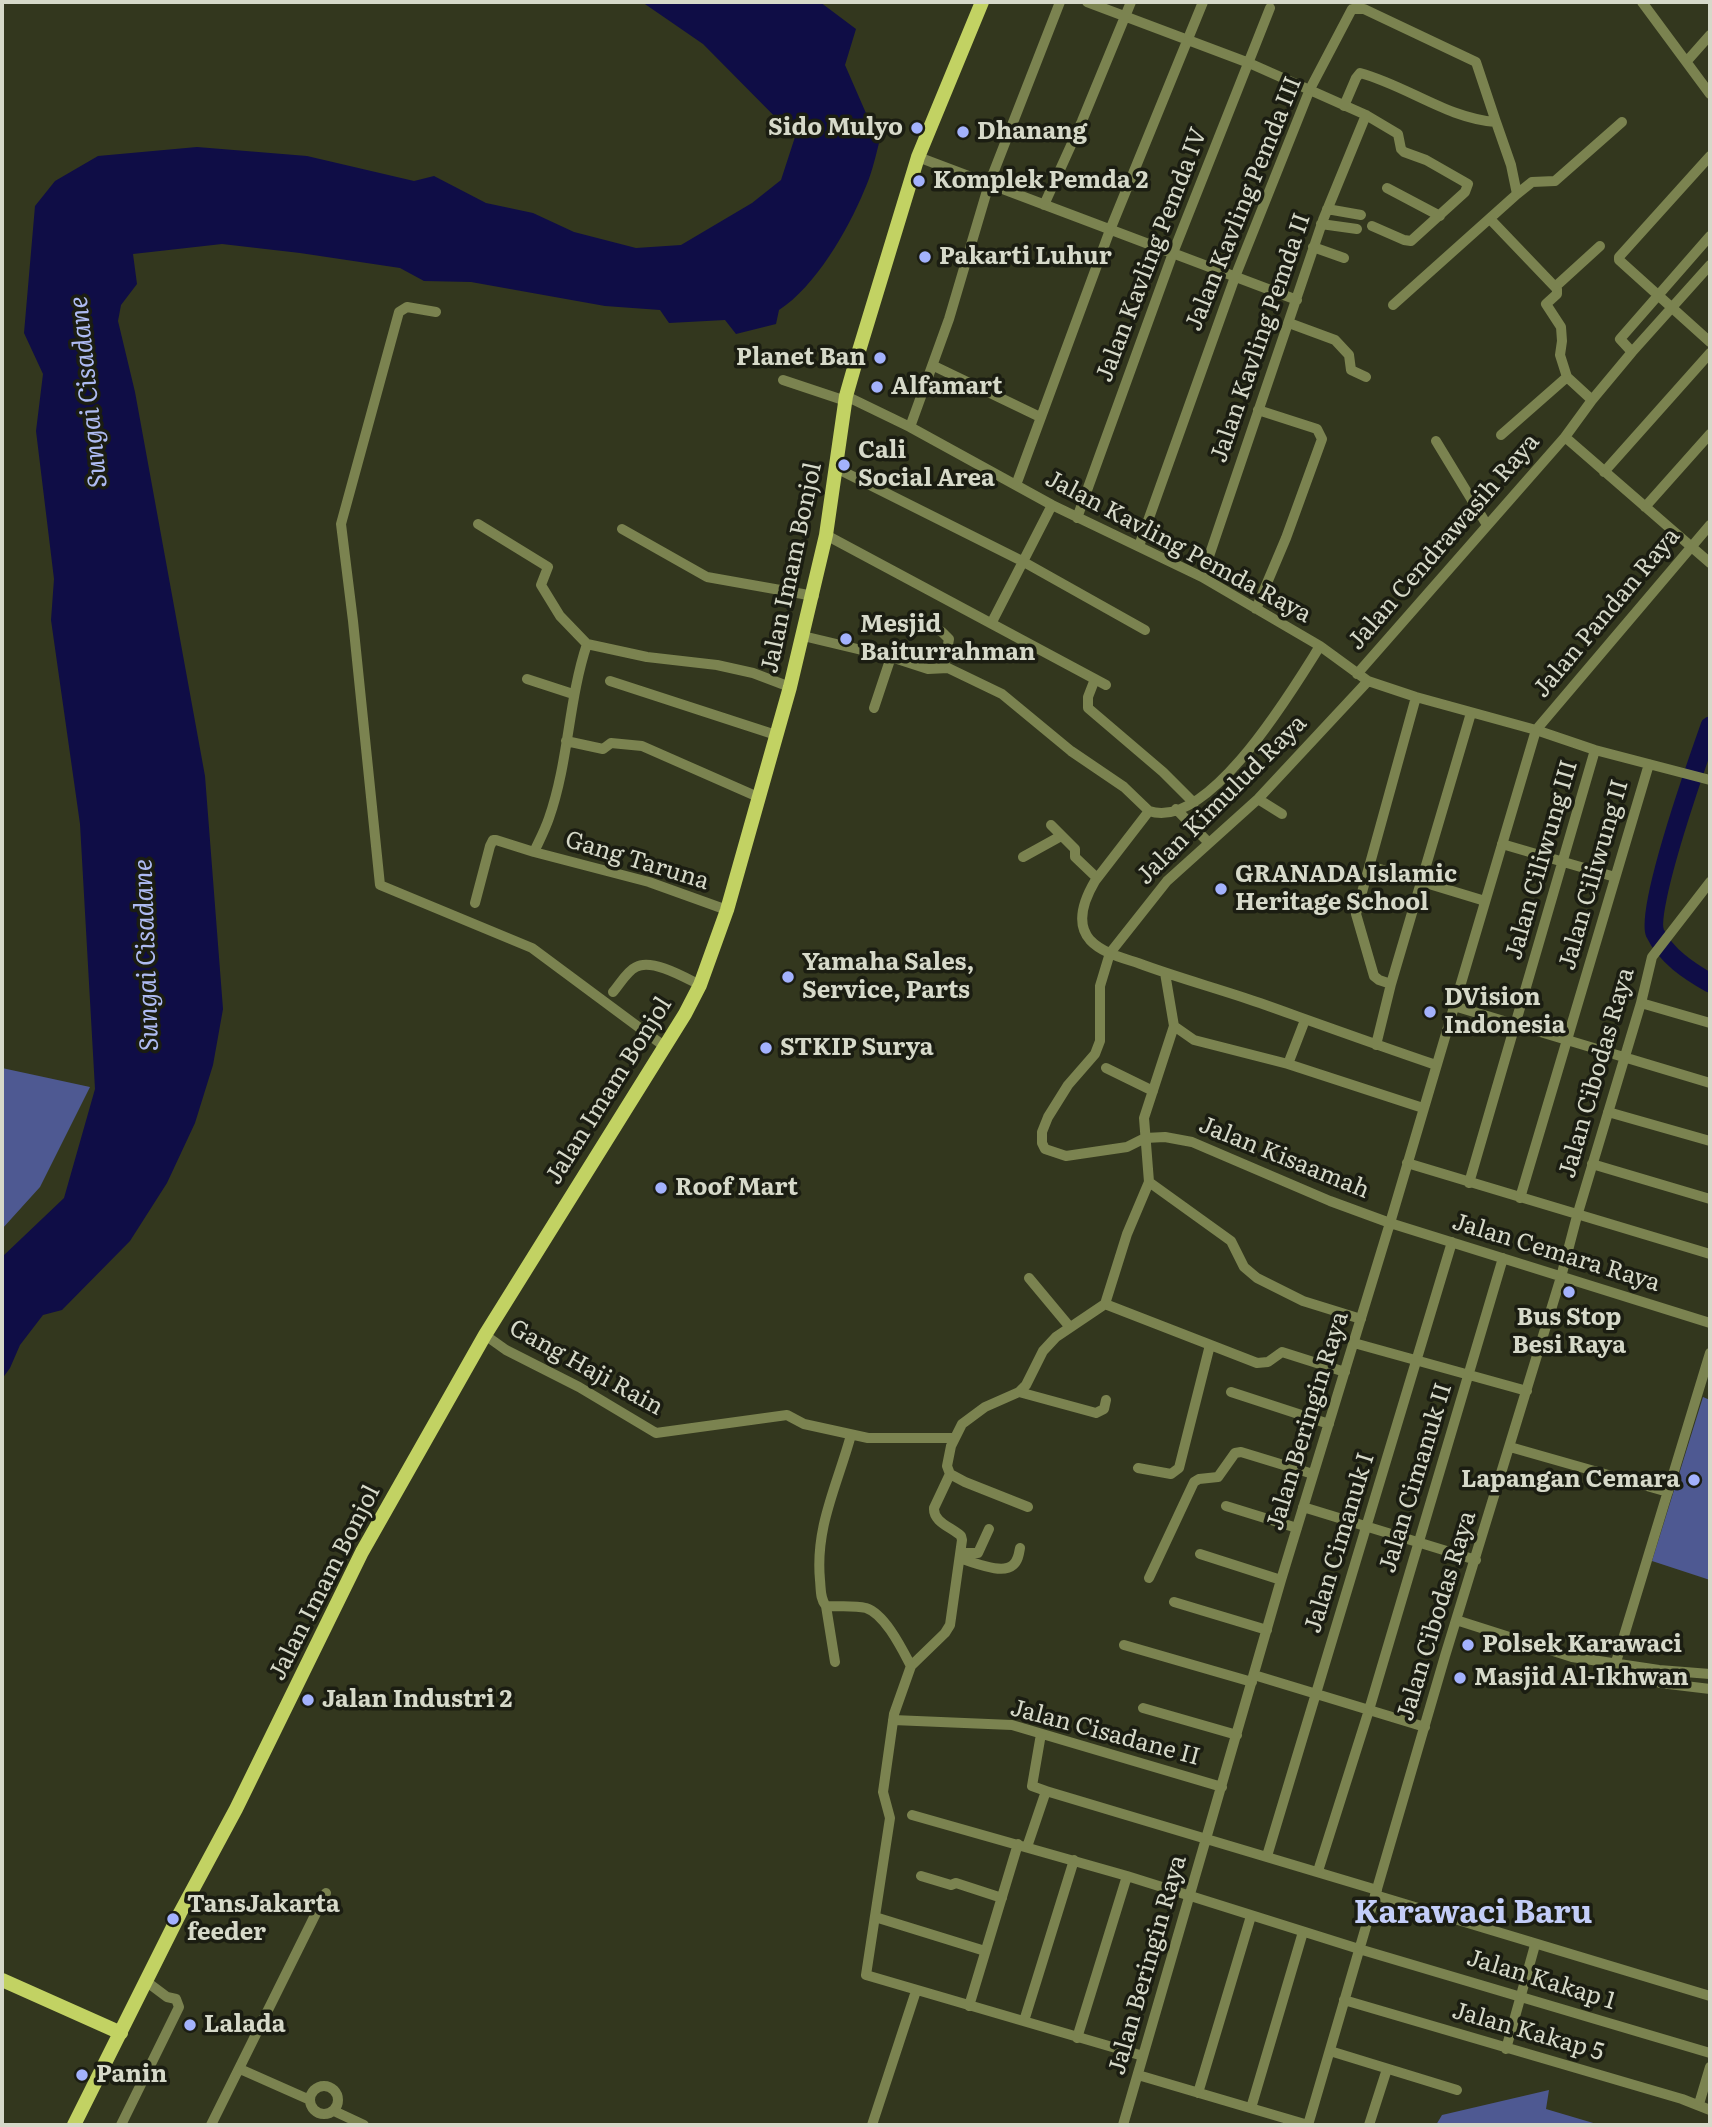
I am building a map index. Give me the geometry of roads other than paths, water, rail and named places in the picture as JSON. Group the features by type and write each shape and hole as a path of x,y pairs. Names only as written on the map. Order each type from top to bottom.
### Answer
{"main road":[{"name":"Jalan Imam Bonjol","path":"74,2125 180,1913 236,1809 353,1570 485,1335 700,985 727,911 814,596 826,535 846,398 918,157 982,2"},
{"path":"2,1980 121,2034"}],"street":[{"path":"911,427 933,366 989,184 1060,2"},
{"path":"1087,2 1249,63 1366,115 1398,134 1404,152 1426,160 1468,184 1465,192 1409,241 1372,226"},
{"path":"1044,205 1131,2"},
{"path":"1016,485 1110,230 1203,2"},
{"path":"1642,2 1710,94"},
{"name":"Jalan Kavling Pemda III","path":"1139,546 1235,277 1310,89 1352,5 1476,62 1496,122"},
{"name":"Jalan Kavling Pemda IV","path":"1077,518 1173,253 1270,8"},
{"path":"1687,61 1710,34"},
{"path":"1344,106 1360,73 1455,114 1496,122 1511,164 1517,194"},
{"name":"Jalan Kavling Pemda II","path":"1202,577 1321,224 1366,115"},
{"path":"1393,305 1517,194 1535,181 1555,181 1622,122"},
{"path":"1710,156 1619,257 1619,260 1710,342"},
{"path":"918,157 1297,300"},
{"path":"1387,188 1440,216"},
{"path":"1327,209 1361,215"},
{"path":"1490,219 1555,287 1557,294 1546,304 1561,327 1563,338 1559,354 1567,377 1592,400"},
{"path":"1321,224 1357,229"},
{"path":"1564,437 1632,352 1710,236"},
{"path":"1555,287 1600,246"},
{"path":"1313,247 1345,258"},
{"path":"1632,352 1620,340 1710,265"},
{"path":"436,312 407,307 399,312 341,524 354,621 380,885 532,948 664,1046"},
{"path":"1289,323 1335,340 1349,355 1351,370 1366,377"},
{"path":"1604,472 1710,354"},
{"path":"933,366 1040,417"},
{"path":"1501,435 1567,377"},
{"name":"Jalan Kavling Pemda Raya","path":"783,380 846,398 911,427 1077,518 1202,577 1320,646 1368,681 1595,750 1708,779"},
{"path":"1256,609 1286,538 1322,439 1317,429 1258,410"},
{"path":"1644,507 1710,434"},
{"name":"Jalan Cendrawasih Raya","path":"1357,674 1564,437 1710,563"},
{"path":"1436,441 1487,525"},
{"path":"836,468 1022,561 1145,630"},
{"path":"992,622 1052,505"},
{"path":"478,524 548,567 541,585 560,616 587,644 647,657 718,665 753,673 790,687"},
{"name":"Jalan Pandan Raya","path":"1536,730 1710,525"},
{"path":"622,529 707,577 814,596"},
{"path":"826,535 1101,682 1088,697 1088,708 1163,772 1194,803"},
{"path":"920,621 942,632 949,639 944,667"},
{"path":"803,636 891,657 932,670 944,667 1013,701 1072,751 1124,787 1149,811 1161,813 1194,803 1263,735 1320,646"},
{"path":"534,852 550,816 573,694 587,644"},
{"path":"874,708 891,657"},
{"path":"527,679 573,694"},
{"path":"610,681 776,735"},
{"name":"Jalan Kimulud Raya","path":"1110,953 1151,899 1208,842 1258,799 1368,681"},
{"path":"1391,984 1374,976 1356,917 1416,697"},
{"path":"1376,1045 1391,984 1471,713"},
{"name":"Jalan Beringin Raya","path":"1123,2125 1281,1580 1536,730"},
{"path":"566,741 603,748 611,743 642,746 758,797"},
{"name":"Jalan Ciliwung III","path":"1469,1183 1595,750"},
{"name":"Jalan Ciliwung II","path":"1520,1198 1649,764"},
{"path":"1258,799 1282,814"},
{"path":"1176,809 1208,842"},
{"path":"1149,811 1088,892 1082,921 1092,942 1110,953 1436,1065"},
{"path":"1051,825 1075,849 1075,857 1097,878"},
{"path":"1023,857 1061,836"},
{"name":"Gang Taruna","path":"475,903 493,840 649,883 727,911"},
{"path":"1502,844 1615,877"},
{"path":"1370,866 1485,901"},
{"name":"Jalan Cibodas Raya","path":"1308,2125 1456,1620 1562,1277 1577,1216 1654,952 1709,889"},
{"name":"Jalan Kisaamah","path":"1110,953 1100,986 1100,1041 1095,1054 1068,1085 1048,1117 1042,1132 1045,1149 1066,1156 1127,1147 1145,1138 1165,1137 1192,1142 1330,1201 1390,1223"},
{"path":"613,992 634,967 642,965 655,966 700,985"},
{"path":"1028,1507 965,1482 950,1474 947,1466 962,1424 1019,1392 1026,1385 1043,1351 1069,1326 1105,1304 1127,1234 1149,1182 1143,1118 1174,1026 1166,973"},
{"path":"1641,1003 1710,1023"},
{"path":"1454,1006 1710,1083"},
{"path":"1288,1064 1305,1020"},
{"path":"1174,1026 1194,1040 1288,1064 1423,1108"},
{"path":"1106,1068 1153,1091"},
{"path":"1608,1112 1710,1142"},
{"path":"1407,1163 1710,1254"},
{"path":"1592,1164 1710,1199"},
{"path":"1149,1182 1231,1241 1244,1267 1257,1278 1303,1301 1361,1319"},
{"name":"Jalan Cemara Raya","path":"1390,1223 1710,1323"},
{"name":"Jalan Cimanuk I","path":"1267,1856 1452,1242"},
{"name":"Jalan Cimanuk II","path":"1318,1871 1369,1710 1503,1258"},
{"path":"1029,1278 1069,1326"},
{"path":"1105,1304 1257,1363 1268,1362 1282,1352 1345,1372"},
{"name":"Gang Haji Rain","path":"485,1335 506,1350 579,1387 656,1433 787,1415 804,1423 851,1435 889,1439 955,1438"},
{"path":"1354,1343 1527,1391"},
{"path":"1138,1468 1171,1474 1179,1468 1210,1345"},
{"path":"1616,1662 1710,1353"},
{"path":"1019,1392 1096,1413 1104,1409 1106,1400"},
{"path":"1231,1392 1329,1424"},
{"path":"835,1662 826,1606 822,1600 819,1545 823,1523 851,1435"},
{"path":"1510,1447 1668,1492"},
{"path":"1149,1578 1194,1482 1218,1477 1236,1452 1313,1474"},
{"path":"950,1474 934,1508 937,1519 961,1536 961,1556 950,1625 911,1666 893,1720 883,1792 890,1818 865,1967 867,1976 1143,2056"},
{"path":"1226,1506 1297,1528"},
{"path":"1303,1507 1476,1560"},
{"path":"961,1556 978,1553 989,1529"},
{"path":"961,1556 1003,1569 1016,1562 1020,1548"},
{"path":"1199,1554 1281,1580"},
{"path":"1174,1602 1267,1630"},
{"path":"826,1606 858,1607 872,1611 883,1621 911,1666"},
{"path":"1456,1620 1572,1657 1659,1670 1710,1674"},
{"path":"1124,1645 1316,1694 1425,1727"},
{"path":"1659,1670 1660,1684 1710,1689"},
{"path":"1143,1708 1237,1735"},
{"name":"Jalan Cisadane II","path":"893,1720 1012,1725 1222,1787"},
{"path":"1041,1734 1032,1786 1318,1871 1535,1945 1710,1996"},
{"path":"969,2006 1002,1898 1046,1791"},
{"name":"Jalan Kakap 1","path":"912,1815 1074,1860 1359,1949 1710,2053"},
{"path":"1024,2021 1074,1860"},
{"path":"921,1876 1002,1898"},
{"path":"1077,2038 1127,1876"},
{"path":"211,2125 326,1893"},
{"path":"1198,2093 1251,1916"},
{"path":"875,1917 985,1951"},
{"path":"1251,2108 1303,1932"},
{"path":"1506,2049 1535,1945"},
{"path":"121,2125 179,2007 176,1999 167,1997 147,1982"},
{"path":"872,2125 916,1991"},
{"name":"Jalan Kakap 5","path":"1344,2000 1699,2104 1710,2110"},
{"path":"1330,2051 1457,2090"},
{"path":"1699,2104 1710,2067"},
{"path":"240,2069 310,2099"},
{"path":"1369,2125 1387,2069"},
{"path":"1138,2076 1308,2125"},
{"path":"331,2087 339,2098 334,2111 327,2115 319,2114 310,2105 310,2099 317,2088 331,2087"},
{"path":"334,2111 363,2125"},
{"path":"314,2125 319,2114"}],"water":[{"name":"Sungai Cisadane","path":"642,2 820,2 856,29 845,65 879,143 869,179 840,240 805,287 779,310 776,324 736,334 725,320 669,323 660,310 605,306 471,282 424,281 400,268 222,244 133,254 137,284 121,305 118,321 135,392 205,776 223,1009 213,1065 195,1123 167,1183 130,1241 62,1310 43,1315 20,1345 2,1379 2,1257 64,1198 95,1089 80,824 51,620 54,579 36,431 43,374 24,333 35,206 55,181 98,156 197,147 307,156 414,181 434,176 486,203 533,213 574,232 636,248 681,245 752,203 781,180 795,137 703,44"}],"waterway":[{"path":"1710,726 1665,865 1654,918 1655,933 1665,949 1686,968 1710,983"}],"place":[{"name":"Sido Mulyo","path":"917,128"},
{"name":"Dhanang","path":"963,132"},
{"name":"Komplek Pemda 2","path":"919,181"},
{"name":"Pakarti Luhur","path":"925,257"},
{"name":"Planet Ban","path":"880,358"},
{"name":"Alfamart","path":"877,387"},
{"name":"Cali Social Area","path":"844,465"},
{"name":"Mesjid Baiturrahman","path":"846,639"},
{"name":"GRANADA Islamic Heritage School","path":"1221,889"},
{"name":"Yamaha Sales, Service, Parts","path":"788,977"},
{"name":"DVision Indonesia","path":"1430,1012"},
{"name":"STKIP Surya","path":"766,1048"},
{"name":"Roof Mart","path":"661,1188"},
{"name":"Bus Stop Besi Raya","path":"1569,1292"},
{"name":"Lapangan Cemara","path":"1694,1480"},
{"name":"Polsek Karawaci","path":"1468,1645"},
{"name":"Masjid Al-Ikhwan","path":"1460,1678"},
{"name":"Jalan Industri 2","path":"308,1700"},
{"name":"TansJakarta feeder","path":"173,1919"},
{"name":"Lalada","path":"190,2025"},
{"name":"Panin","path":"82,2075"}],"district":[{"name":"Karawaci Baru","path":"1473,1914"}]}
